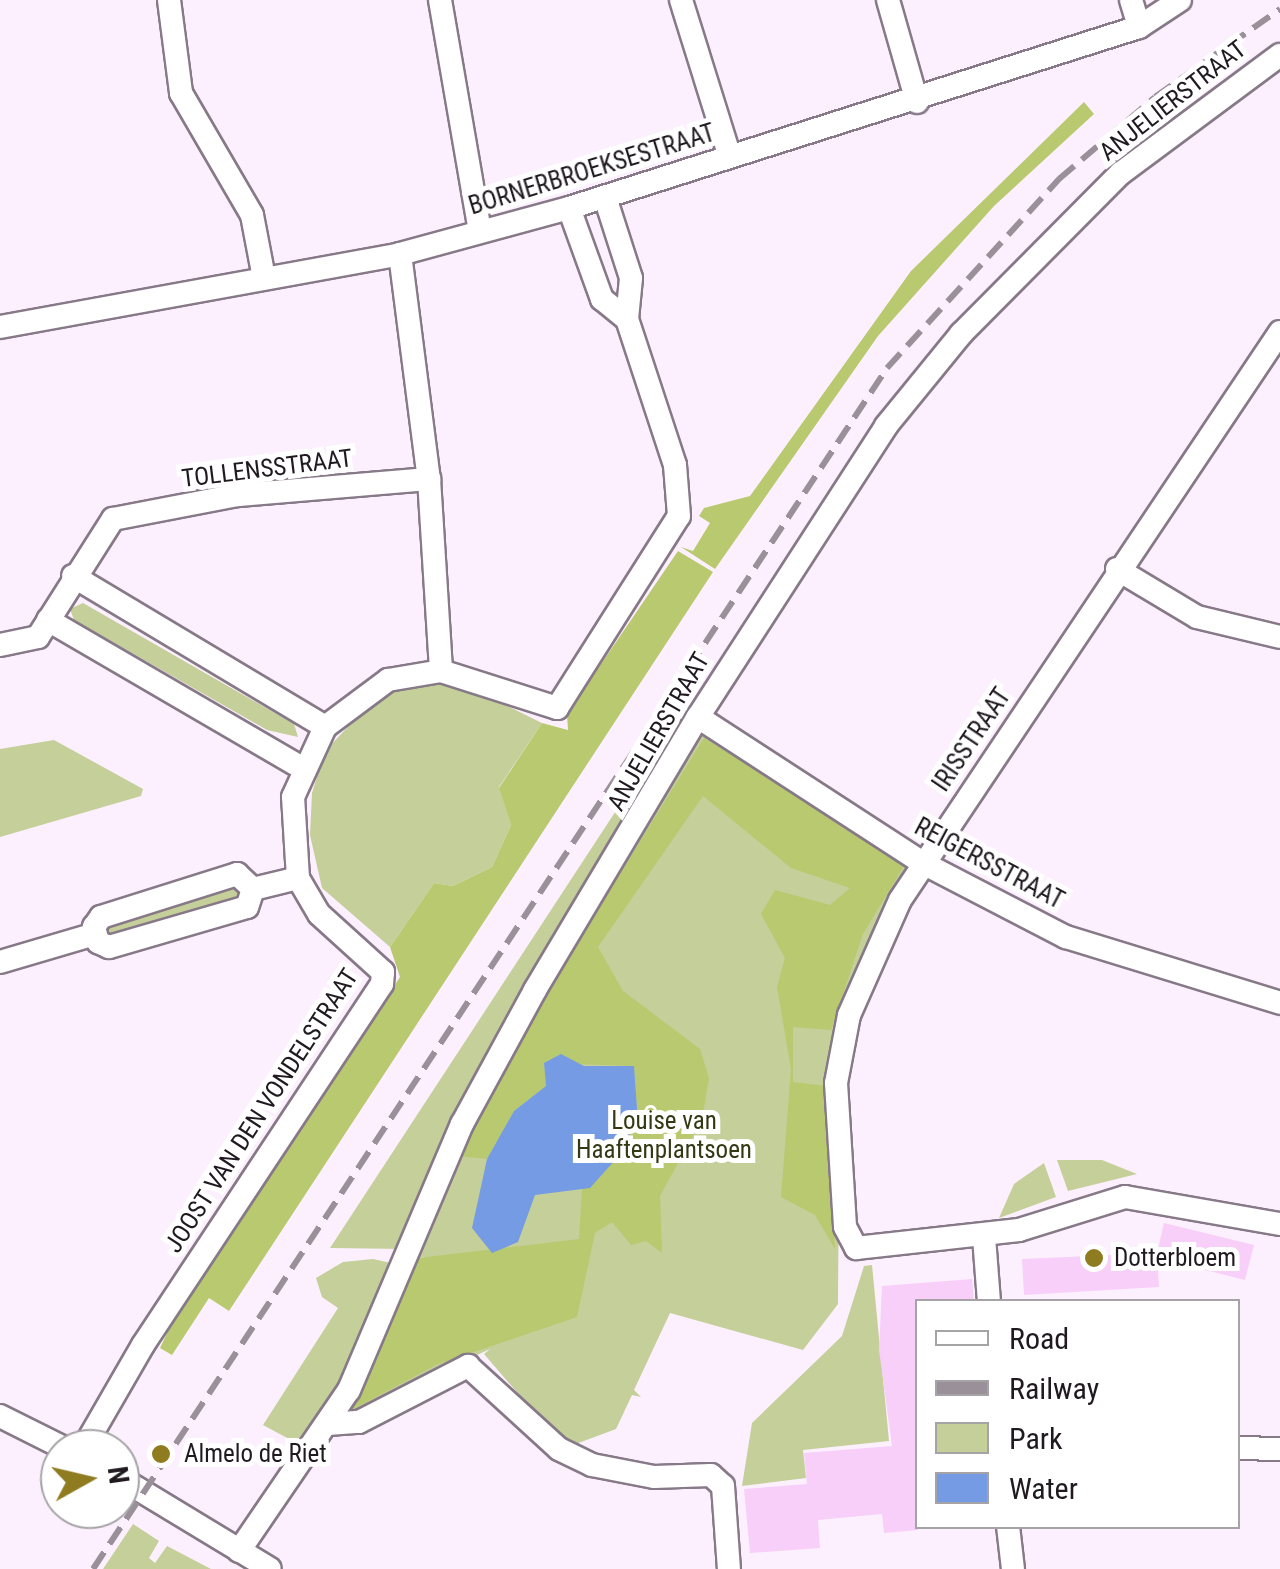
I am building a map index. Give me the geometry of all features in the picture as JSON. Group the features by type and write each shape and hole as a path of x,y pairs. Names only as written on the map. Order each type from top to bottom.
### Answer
{"street":[{"path":"169,0 181,93 252,215 264,278"},
{"path":"440,0 480,232"},
{"path":"681,0 730,158"},
{"path":"888,0 917,102"},
{"path":"1130,0 1139,27"},
{"name":"BORNERBROEKSESTRAAT","path":"0,327 400,254 570,208 917,102 1139,27 1180,0"},
{"name":"ANJELIERSTRAAT","path":"239,1551 328,1424 408,1265 480,1088 698,717 853,474 960,334 1121,174 1280,54"},
{"name":"JOOST VAN DEN VONDELSTRAAT","path":"94,1429 142,1345 382,984 373,959 319,914 298,878 289,824 301,766 326,727 388,680 441,671 556,708 679,516 676,465 627,320 632,278 605,197"},
{"name":"JOOST VAN DEN VONDELSTRAAT","path":"570,208 602,298 627,320"},
{"path":"400,254 429,478 441,671"},
{"name":"IRISSTRAAT","path":"984,1237 869,1250 852,1244 845,1226 841,1043 874,948 923,863 1117,569 1280,332"},
{"name":"TOLLENSSTRAAT","path":"48,620 113,519 238,495 429,478"},
{"path":"1117,569 1197,617 1280,637"},
{"path":"74,576 326,727"},
{"path":"0,645 38,638 48,620 301,766"},
{"name":"REIGERSSTRAAT","path":"698,717 923,863 1066,937 1280,1003"},
{"path":"95,934 101,917 237,874 253,889"},
{"path":"253,889 298,878"},
{"path":"95,934 109,947 247,907 253,889"},
{"path":"0,962 95,934"},
{"path":"989,1299 984,1237 1125,1196 1278,1216"},
{"path":"328,1424 359,1422 468,1366 559,1449 592,1465 654,1477 711,1475 723,1486 729,1569"},
{"path":"0,1416 40,1436"},
{"path":"1240,1448 1280,1450"},
{"path":"140,1490 270,1569"},
{"path":"1008,1529 1013,1569"}],"green space":[{"path":"1084,102 1094,114 994,206 878,336 715,569 681,547 693,551 710,523 699,516 704,508 750,496 911,271"},
{"path":"678,551 713,572 229,1311 209,1298 172,1355 160,1348 170,1327 400,977 390,947 434,883 453,886 492,867 511,825 499,788 542,723 568,730 567,714"},
{"path":"83,603 294,724 298,737 267,730 74,620 70,609"},
{"path":"459,682 542,723 499,787 511,825 492,867 453,886 434,883 390,947 322,888 310,835 312,793 325,751 362,712 393,689"},
{"path":"676,719 686,724 463,1096 404,1249 330,1248"},
{"name":"Louise van Haaftenplantsoen","path":"702,732 909,862 840,1024 838,1304 803,1350 670,1313 634,1390 641,1397 632,1395 616,1429 565,1448 484,1354 490,1349 337,1420 425,1257 418,1258 429,1227 524,1012"},
{"path":"704,738 907,861 863,934 831,1030 793,1027 793,1082 826,1086 835,1249 815,1215 781,1197 791,1069 777,987 785,958 761,914 775,890 830,905 850,888 791,868 703,796 598,947 623,991 700,1049 709,1078 702,1119 660,1196 662,1253 646,1241 631,1245 612,1222 595,1233 577,1317 436,1365 342,1415 418,1258 579,1239 582,1189 628,1137 637,1109 634,1066 544,1063 546,1086 514,1111 487,1159 457,1156 481,1099"},
{"path":"54,740 143,789 141,796 0,837 0,749"},
{"path":"230,884 242,893 237,906 115,938 104,930 107,922"},
{"path":"1057,1160 1102,1160 1137,1174 1068,1191"},
{"path":"1044,1163 1056,1197 999,1218 1014,1184"},
{"path":"373,1259 400,1265 354,1364 302,1446 263,1425 338,1308 322,1297 316,1278 343,1262"},
{"path":"872,1265 889,1441 803,1450 806,1478 742,1486 752,1423 842,1336 864,1266"},
{"path":"130,1529 140,1529 159,1541 149,1558 155,1563 167,1546 211,1569 103,1569"}],"water":[{"path":"561,1054 584,1066 634,1066 637,1109 625,1149 590,1188 535,1195 518,1242 492,1253 472,1228 487,1159 514,1111 546,1086 544,1063"}],"building":[{"name":"Dotterbloem","path":"1164,1223 1254,1245 1245,1280 1157,1258 1159,1287 1024,1295 1022,1259 1157,1253"},
{"path":"972,1279 974,1299 915,1299 918,1530 884,1533 882,1514 818,1520 820,1548 750,1553 744,1489 807,1484 804,1453 892,1446 879,1350 882,1286"}],"railway":[{"path":"93,1569 887,368 1059,179 1155,97 1280,9"}],"place":[{"name":"Dotterbloem","path":"1094,1258"},
{"name":"Almelo de Riet","path":"161,1454"}]}
